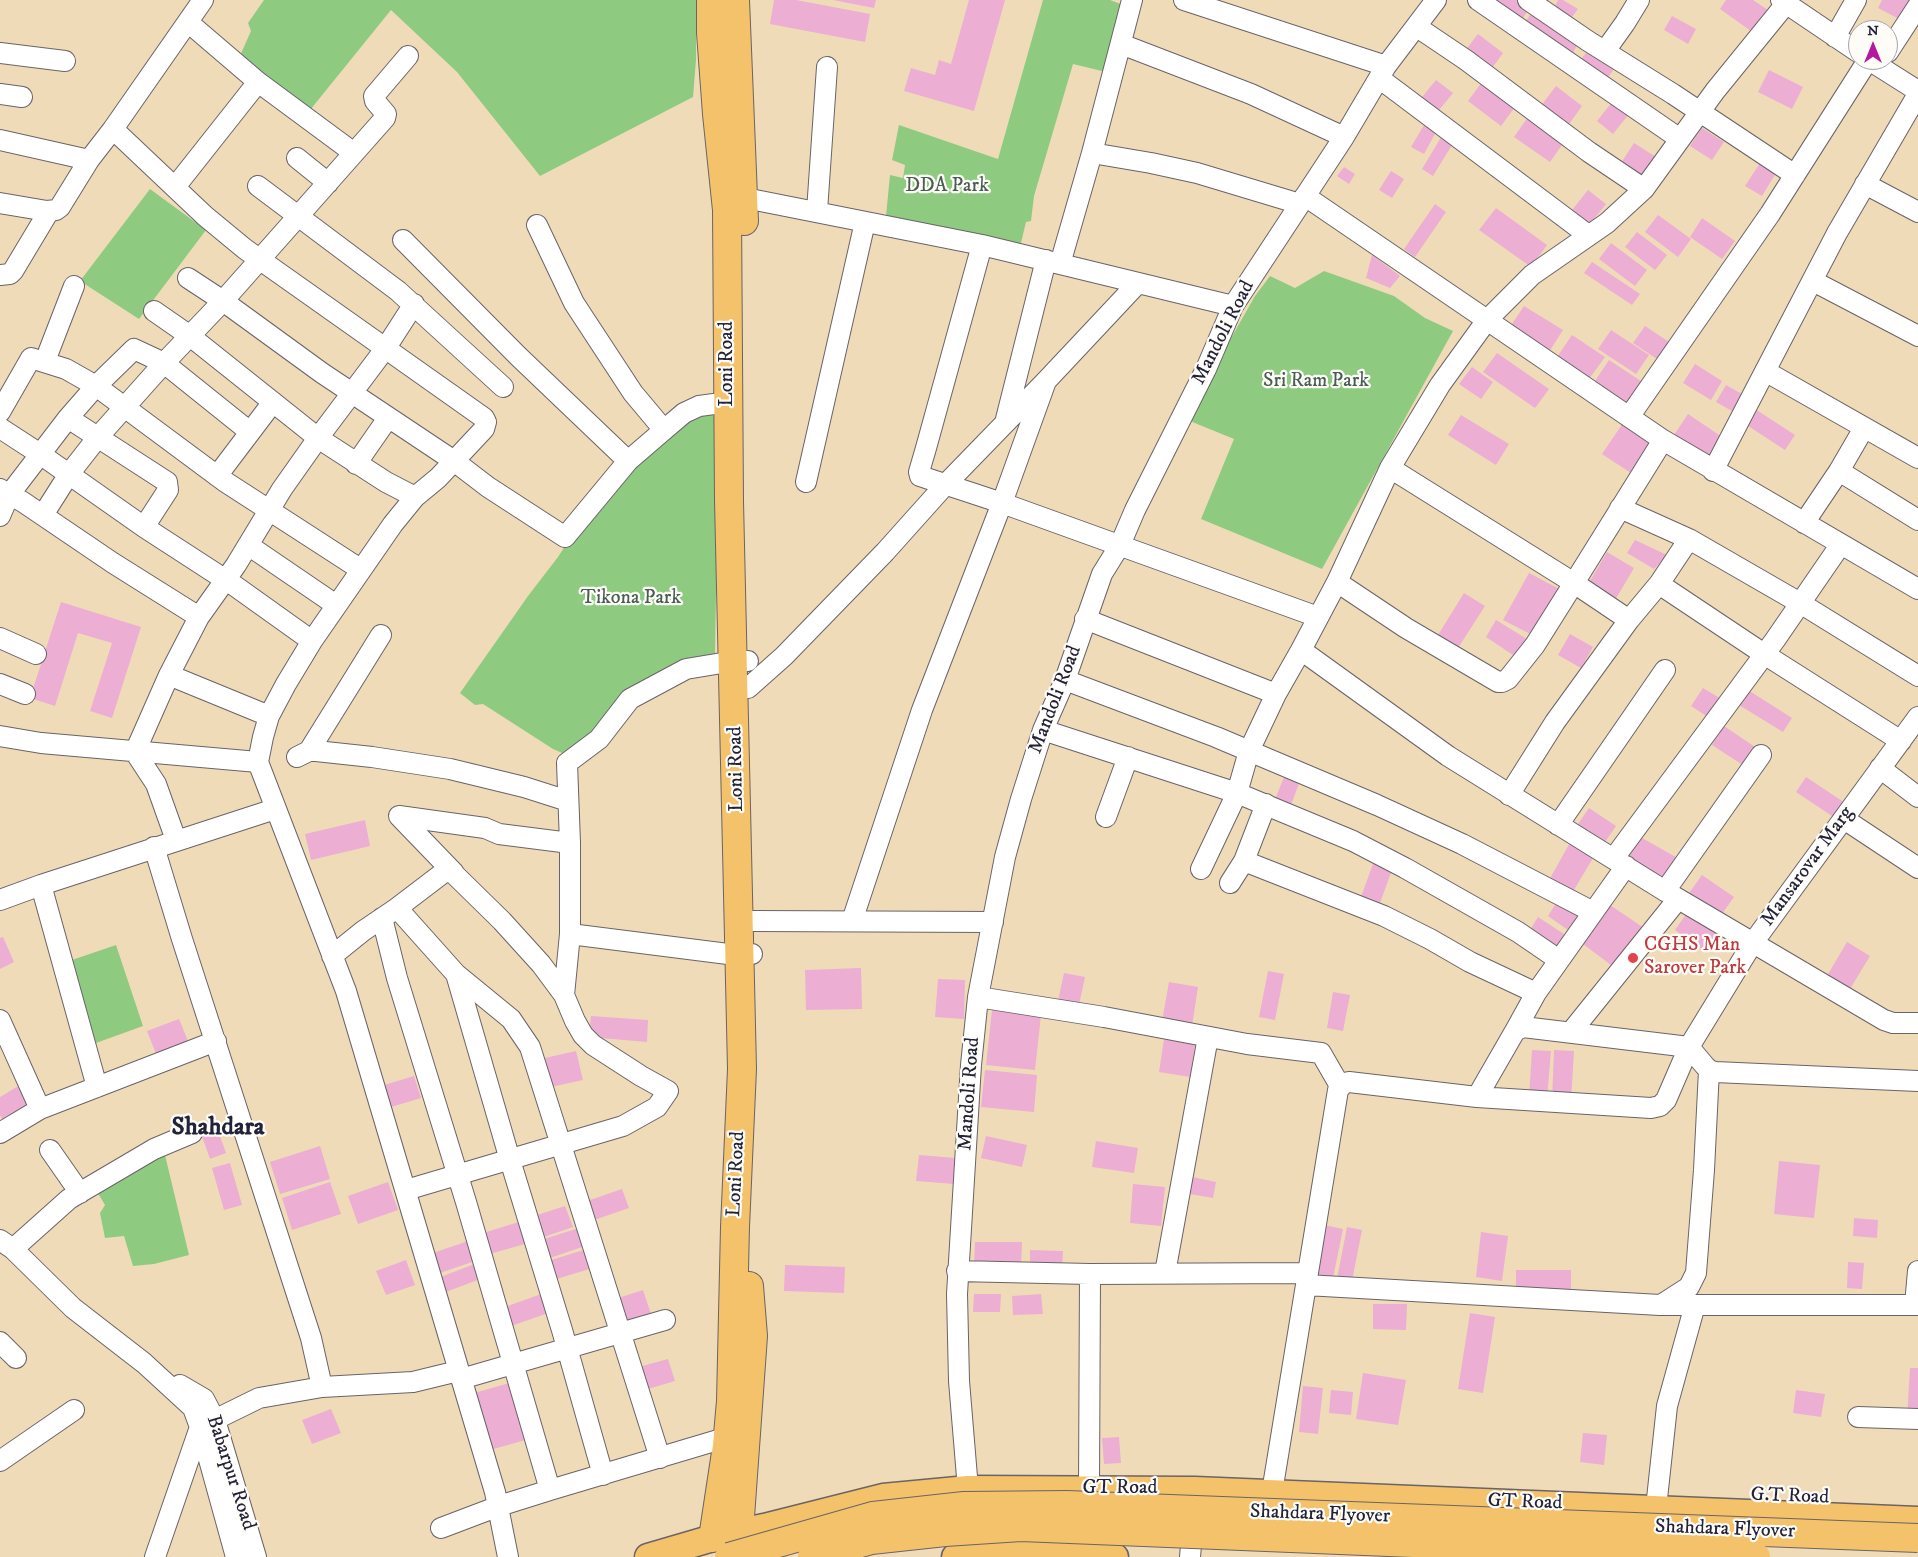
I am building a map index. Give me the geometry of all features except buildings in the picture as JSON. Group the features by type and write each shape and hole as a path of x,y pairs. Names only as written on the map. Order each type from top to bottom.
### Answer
{"highway":[{"name":"Loni Road","path":"711,0 711,33 715,87 734,195 727,210 729,501 741,661 748,688 752,921 746,954 740,1027 742,1069 735,1227 731,1402 721,1548"},
{"name":"Loni Road","path":"735,0 734,195 747,422 741,661 746,954 750,1023 756,1069 748,1284 753,1336 740,1531"},
{"name":"Shahdara Flyover","path":"721,1548 873,1516 964,1506 1067,1506 1918,1538"},
{"name":"Shahdara Flyover","path":"812,1557 872,1540 945,1532 1021,1528 1756,1557"}],"main road":[{"name":"GT Road","path":"648,1557 721,1548 740,1531 764,1527 882,1497 968,1489 1089,1488 1272,1492 1600,1506"},
{"name":"G.T Road","path":"1662,1509 1687,1493 1918,1503"},
{"name":"Shahdara Flyover","path":"1600,1506 1918,1520"},
{"path":"955,1557 1040,1551 1082,1556 1115,1557"}],"street":[{"path":"0,203 49,211 60,207 89,160 114,129 189,23 203,0"},
{"path":"1005,423 1053,262 1092,153 1132,0"},
{"path":"1184,0 1383,72 1588,236"},
{"name":"Mandoli Road","path":"968,1489 960,1381 958,1271 971,1065 978,997 1006,857 1020,799 1043,730 1065,680 1102,574 1120,545 1139,502 1206,369 1233,306 1344,137 1383,72 1435,0"},
{"path":"1478,0 1680,138"},
{"path":"1528,0 1795,175"},
{"path":"1605,51 1639,0"},
{"path":"1835,37 1856,0"},
{"path":"1200,869 1237,793 1249,751 1276,694 1337,582 1390,468 1440,385 1487,320 1532,275 1607,223 1644,189 1680,138 1786,1 1848,45"},
{"path":"1898,32 1918,6"},
{"path":"189,23 258,82 354,152"},
{"path":"1417,27 1466,60 1589,152 1644,189"},
{"path":"1121,44 1251,94 1344,137"},
{"path":"0,53 65,61"},
{"path":"43,515 69,474 98,437 223,301 386,116 374,96 408,56"},
{"path":"817,211 828,67"},
{"path":"1629,417 1795,175 1870,70"},
{"path":"1713,471 1837,234 1918,92 1890,70"},
{"path":"175,187 258,82"},
{"path":"0,94 22,97"},
{"path":"114,129 205,216 259,259 484,418 486,422 484,429 454,461 415,497 392,524 360,569 312,641 269,716 258,762 346,991 499,1506 508,1557"},
{"path":"0,140 89,160"},
{"path":"1092,153 1197,173 1302,200 1487,320 1663,440 1713,471 1918,589"},
{"path":"297,158 328,183"},
{"path":"1865,184 1918,212"},
{"path":"258,186 370,268 414,304 503,387"},
{"path":"734,195 982,245 1233,306"},
{"path":"0,275 10,274 13,271 49,211"},
{"path":"806,482 865,222"},
{"path":"537,225 574,303 633,393 664,430"},
{"path":"403,240 518,356 628,461"},
{"path":"982,245 919,472 922,478 1002,503 1318,617"},
{"path":"188,278 388,418 454,461 488,487 564,536 628,461 684,413 699,406 729,402"},
{"path":"1813,280 1918,336"},
{"path":"748,688 784,656 853,585 945,485 1138,283"},
{"path":"45,361 74,286"},
{"path":"135,752 168,675 199,617 226,580 269,510 318,438 384,349 414,304"},
{"path":"154,311 190,336 318,438 356,464 415,497"},
{"path":"0,516 5,492 40,454 96,386 134,349 164,363 250,432"},
{"path":"0,412 31,358 45,361 66,370 96,386 217,476 360,569"},
{"path":"1766,371 1918,458"},
{"path":"852,921 922,710 1002,503 1046,381"},
{"path":"217,476 273,402"},
{"path":"68,418 167,482 168,490 144,526"},
{"path":"356,464 388,418"},
{"path":"0,428 226,580 312,641"},
{"path":"1804,522 1839,471 1864,428"},
{"path":"1337,582 1414,633 1494,681 1502,682 1508,679 1535,645 1663,440"},
{"path":"1390,468 1574,583 1629,620"},
{"path":"1839,471 1918,520"},
{"path":"5,492 199,617"},
{"path":"1620,508 1689,538 1800,603 1918,676"},
{"path":"1509,794 1555,722 1629,620 1659,584 1689,538"},
{"path":"1340,1086 1349,1082 1477,1097 1536,994 1593,912 1620,862 1687,762 1841,544"},
{"path":"248,545 336,605"},
{"path":"1659,584 1764,654 1901,741"},
{"path":"1085,619 1276,694"},
{"path":"381,635 303,754 372,757 450,769 524,787 568,801"},
{"path":"0,638 36,654"},
{"path":"1301,650 1448,756 1752,944 1884,1020 1893,1023 1918,1023"},
{"path":"564,996 570,934 570,843 567,763 599,739 630,699 686,669 741,661"},
{"path":"1558,825 1665,670"},
{"path":"168,675 269,716"},
{"path":"1065,680 1249,751 1377,805 1462,844 1593,912"},
{"path":"0,684 25,694"},
{"name":"Mansarovar Marg","path":"1477,1097 1651,1108 1660,1106 1666,1100 1689,1046 1752,944 1917,719"},
{"path":"1043,730 1237,793 1353,841 1406,868 1518,932 1558,960"},
{"path":"0,736 41,744 258,762"},
{"path":"135,752 156,784 176,840"},
{"path":"1571,1032 1671,895 1761,755"},
{"path":"1106,817 1128,758"},
{"path":"1880,768 1918,797"},
{"path":"1230,883 1244,861 1266,804"},
{"path":"0,900 154,847 275,809"},
{"path":"406,1190 623,1126 657,1107 668,1091 593,1045 583,1035 564,996 541,964 399,816 485,828 499,834 570,843"},
{"path":"1844,819 1918,868"},
{"path":"154,847 311,1338 322,1388"},
{"path":"1244,861 1384,916 1470,962 1536,994"},
{"path":"332,956 443,873 448,871 454,873"},
{"path":"41,885 97,1087"},
{"path":"390,913 456,974 512,1019 530,1047 660,1458"},
{"path":"390,913 397,978 458,1175 550,1490"},
{"path":"752,921 993,922"},
{"path":"570,934 728,954 746,954"},
{"path":"456,974 603,1475"},
{"path":"978,997 1104,1017 1246,1044 1321,1053 1340,1086 1306,1279 1272,1492"},
{"path":"0,1020 40,1109"},
{"path":"1515,1031 1518,1028 1526,1027 1689,1046 1709,1070 1715,1072 1918,1081"},
{"path":"1165,1274 1208,1036"},
{"path":"0,1132 40,1109 216,1041"},
{"path":"1660,1305 1689,1287 1696,1273 1709,1070"},
{"path":"7,1245 70,1199 154,1149 192,1133"},
{"path":"50,1150 80,1193"},
{"name":"Babarpur Road","path":"7,1245 73,1308 144,1363 208,1423 256,1557"},
{"path":"958,1271 1165,1274 1306,1279 1660,1305 1917,1305 1918,1271"},
{"path":"1089,1488 1090,1274"},
{"path":"1662,1509 1667,1406 1695,1305"},
{"path":"155,1557 208,1423 259,1398 322,1388 413,1382 514,1365 665,1320"},
{"path":"0,1342 16,1358"},
{"path":"0,1461 74,1410"},
{"path":"1858,1416 1918,1419"},
{"name":"Babarpur Road","path":"208,1423 236,1557"},
{"path":"441,1528 499,1506 728,1437"},
{"path":"1190,1557 1195,1490"}],"green space":[{"path":"264,0 696,0 696,60 693,97 540,176 457,72 391,10 306,115 239,58 251,31 248,23"},
{"name":"DDA Park","path":"1043,0 1110,0 1126,6 1106,72 1073,64 1034,196 1031,221 1026,222 1020,247 886,216 890,175 903,178 905,165 892,160 899,125 998,159"},
{"path":"150,189 206,230 139,319 80,281"},
{"name":"Sri Ram Park","path":"1324,271 1394,296 1425,318 1453,331 1322,569 1201,519 1234,439 1185,419 1255,296 1270,276 1295,288"},
{"name":"Tikona Park","path":"686,414 712,414 716,419 715,655 618,709 567,755 553,749 483,704 475,705 460,693 528,596 558,557 579,524"},
{"path":"116,945 143,1026 96,1043 69,961"},
{"path":"164,1151 189,1255 154,1264 133,1266 124,1236 105,1238 100,1213 105,1205 96,1190"}],"place":[{"name":"CGHS Man Sarover Park","path":"1633,958"}],"district":[{"name":"Shahdara","path":"218,1129"}]}
